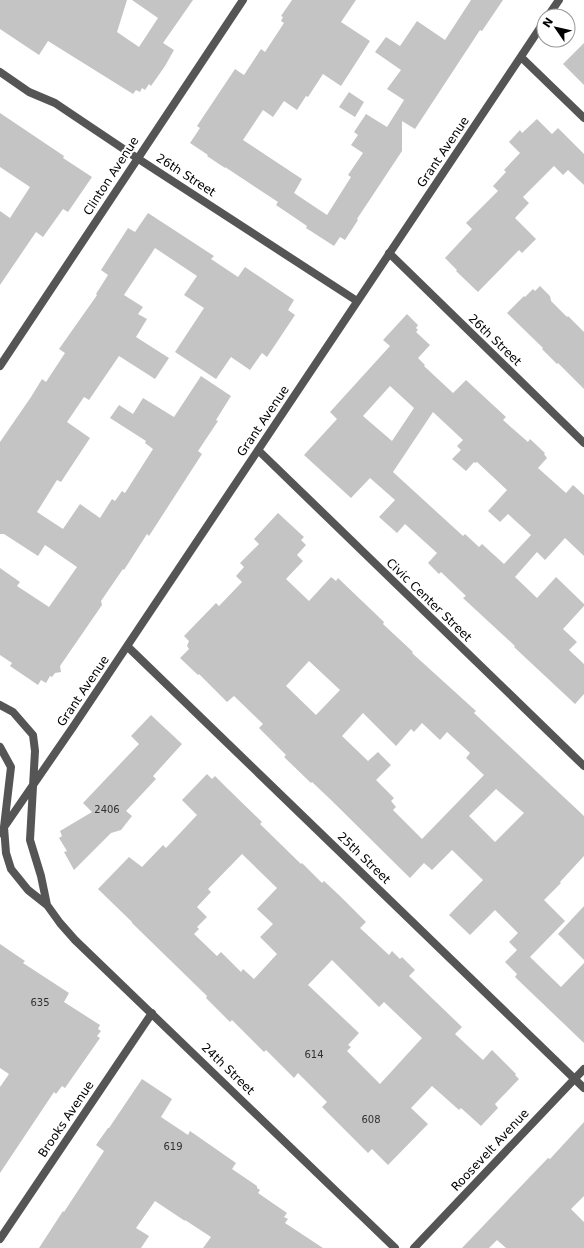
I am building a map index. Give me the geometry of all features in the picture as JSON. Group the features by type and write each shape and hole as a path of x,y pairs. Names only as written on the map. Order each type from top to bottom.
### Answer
{"street":[{"name":"Clinton Avenue","path":"0,366 243,0"},
{"name":"Grant Avenue","path":"2,830 127,646 536,34"},
{"path":"521,57 584,118"},
{"name":"26th Street","path":"0,72 29,92 55,103 357,301"},
{"name":"26th Street","path":"389,253 584,443"},
{"name":"Civic Center Street","path":"258,450 584,766"},
{"name":"25th Street","path":"127,646 584,1088"},
{"path":"0,705 13,712 33,734 36,751 34,784"},
{"path":"0,747 11,767 2,830"},
{"name":"24th Street","path":"34,784 30,840 41,876 47,905"},
{"name":"24th Street","path":"2,830 6,853 11,869 28,890 47,905 75,940 396,1248"},
{"name":"Brooks Avenue","path":"0,1239 152,1013"},
{"name":"Roosevelt Avenue","path":"414,1248 584,1069"}],"building":[{"path":"0,0 127,0 117,32 139,47 158,18 132,0 193,0 163,43 174,50 165,66 151,86 149,84 145,90 142,88 140,92 136,90 133,94 48,41 39,55 0,29"},
{"path":"292,0 356,0 341,22 370,41 341,86 323,74 308,97 306,96 297,110 284,101 273,117 263,110 243,140 302,179 294,193 327,215 351,177 348,175 363,153 351,145 358,135 354,132 366,114 387,127 404,100 387,89 401,70 375,52 386,37 400,46 417,21 445,40 471,0 503,0 482,31 480,30 415,129 402,121 402,151 357,219 358,220 345,240 340,237 334,246 306,228 307,226 276,205 278,202 207,156 208,155 190,143 200,128 197,126 235,69 244,75 261,49 265,52 284,23 281,21 283,17 281,16"},
{"path":"584,43 584,85 563,64"},
{"path":"349,92 364,102 355,117 339,107"},
{"path":"0,113 64,156 63,158 92,177 68,212 63,209 43,237 36,232 0,285 0,211 10,218 30,187 0,167"},
{"path":"537,119 552,134 558,128 584,154 584,185 568,170 563,175 554,166 523,197 529,203 515,218 536,239 522,253 519,250 478,292 445,258 472,229 466,223 498,191 493,186 506,172 504,170 520,153 509,142 520,130 522,133"},
{"path":"148,213 214,256 211,259 238,277 245,267 294,300 288,310 295,315 267,357 262,353 250,370 231,357 216,379 175,352 204,308 184,295 197,276 155,248 124,295 143,307 138,314 147,319 136,337 169,358 155,379 119,356 89,400 84,397 67,422 90,438 61,482 57,480 37,512 63,529 80,504 100,518 112,499 115,501 122,491 125,493 153,449 145,443 146,441 110,418 119,405 133,414 143,398 174,417 201,376 231,396 216,420 218,421 198,451 202,454 149,536 147,534 124,570 123,569 101,601 102,605 60,666 61,672 55,673 52,677 50,676 46,683 41,680 38,685 10,666 12,663 0,655 0,568 20,582 17,586 49,607 77,567 45,545 38,556 4,534 0,534 0,442 42,379 46,382 65,353 59,349 97,295 96,294 108,275 101,270 128,228 135,232"},
{"path":"540,286 550,296 551,301 584,332 584,389 507,313 524,296 525,297 533,289 535,291"},
{"path":"407,314 418,325 416,328 418,330 416,332 430,345 418,358 425,365 424,366 453,393 466,380 506,417 503,420 528,442 530,439 545,453 544,454 547,458 538,468 566,493 573,485 584,495 584,556 565,538 545,560 537,552 515,577 537,598 556,577 584,604 584,606 563,629 577,642 569,650 584,664 584,694 575,704 463,598 466,596 441,572 439,574 428,563 437,553 405,524 397,533 379,517 395,500 370,478 351,498 304,455 337,419 330,412 390,346 383,340","holes":["390,386 414,408 392,441 363,416","433,412 463,440 457,446 461,450 452,459 466,471 474,462 477,462 507,490 488,511 500,522 508,514 531,535 504,564 482,544 479,547 465,534 463,536 393,472"]},
{"path":"278,513 304,537 301,540 306,545 297,555 303,561 286,579 309,601 331,577 336,581 338,578 384,622 383,624 413,652 412,653 476,711 474,713 584,816 584,856 544,900 565,921 530,957 561,987 584,963 584,1043 515,977 517,974 505,962 517,950 509,942 518,933 495,910 470,935 449,915 483,880 452,850 432,870 424,863 410,878 330,799 284,757 286,755 259,728 263,724 234,696 227,702 199,674 198,675 180,658 189,649 187,646 189,641 184,636 216,603 219,606 242,582 236,576 244,567 240,563 259,544 254,539","holes":["309,661 340,690 316,715 286,686","363,713 396,746 411,729 414,732 422,723 440,740 447,732 470,753 466,758 484,775 422,839 393,810 396,807 391,801 394,798 376,780 391,765 378,752 368,761 342,736","496,789 524,813 495,842 469,816"]},
{"path":"151,715 182,744 153,776 156,779 126,811 132,816 121,830 111,833 74,870 64,852 67,851 59,838 62,836 60,831 92,812 83,803 139,744 131,736"},
{"path":"207,774 212,779 215,776 262,822 260,824 301,864 302,863 322,883 324,881 366,922 360,928 389,955 392,951 400,959 402,957 415,970 409,976 462,1027 455,1034 483,1060 492,1050 516,1074 515,1075 519,1079 495,1104 498,1108 481,1126 461,1108 459,1110 432,1086 411,1108 428,1124 388,1165 372,1149 368,1153 322,1107 327,1102 298,1073 294,1078 266,1050 264,1052 232,1020 230,1022 206,998 207,996 98,889 129,857 142,867 163,845 166,848 197,815 182,800","holes":["242,854 277,888 257,909 273,924 260,937 277,954 254,979 243,969 241,972 221,952 217,956 194,934 199,929 197,927 207,917 197,907 211,892 208,889","332,960 379,1007 384,1002 422,1038 380,1084 347,1051 351,1047 348,1045 359,1033 308,985"]},
{"path":"584,906 584,960 558,934"},
{"path":"0,944 25,961 23,963 69,993 64,1002 100,1025 98,1029 101,1031 97,1036 100,1038 65,1088 62,1086 56,1094 54,1092 0,1173 0,1087 9,1074 0,1068"},
{"path":"142,1079 172,1099 161,1117 188,1135 190,1131 236,1163 232,1169 257,1186 260,1190 258,1193 287,1213 284,1217 288,1219 285,1223 323,1248 203,1248 211,1237 155,1201 136,1228 149,1236 141,1248 39,1248 104,1151 96,1145"},
{"path":"584,1122 584,1196 571,1209 584,1222 584,1248 506,1248 497,1240 489,1248 462,1248 548,1158 550,1159"}]}
